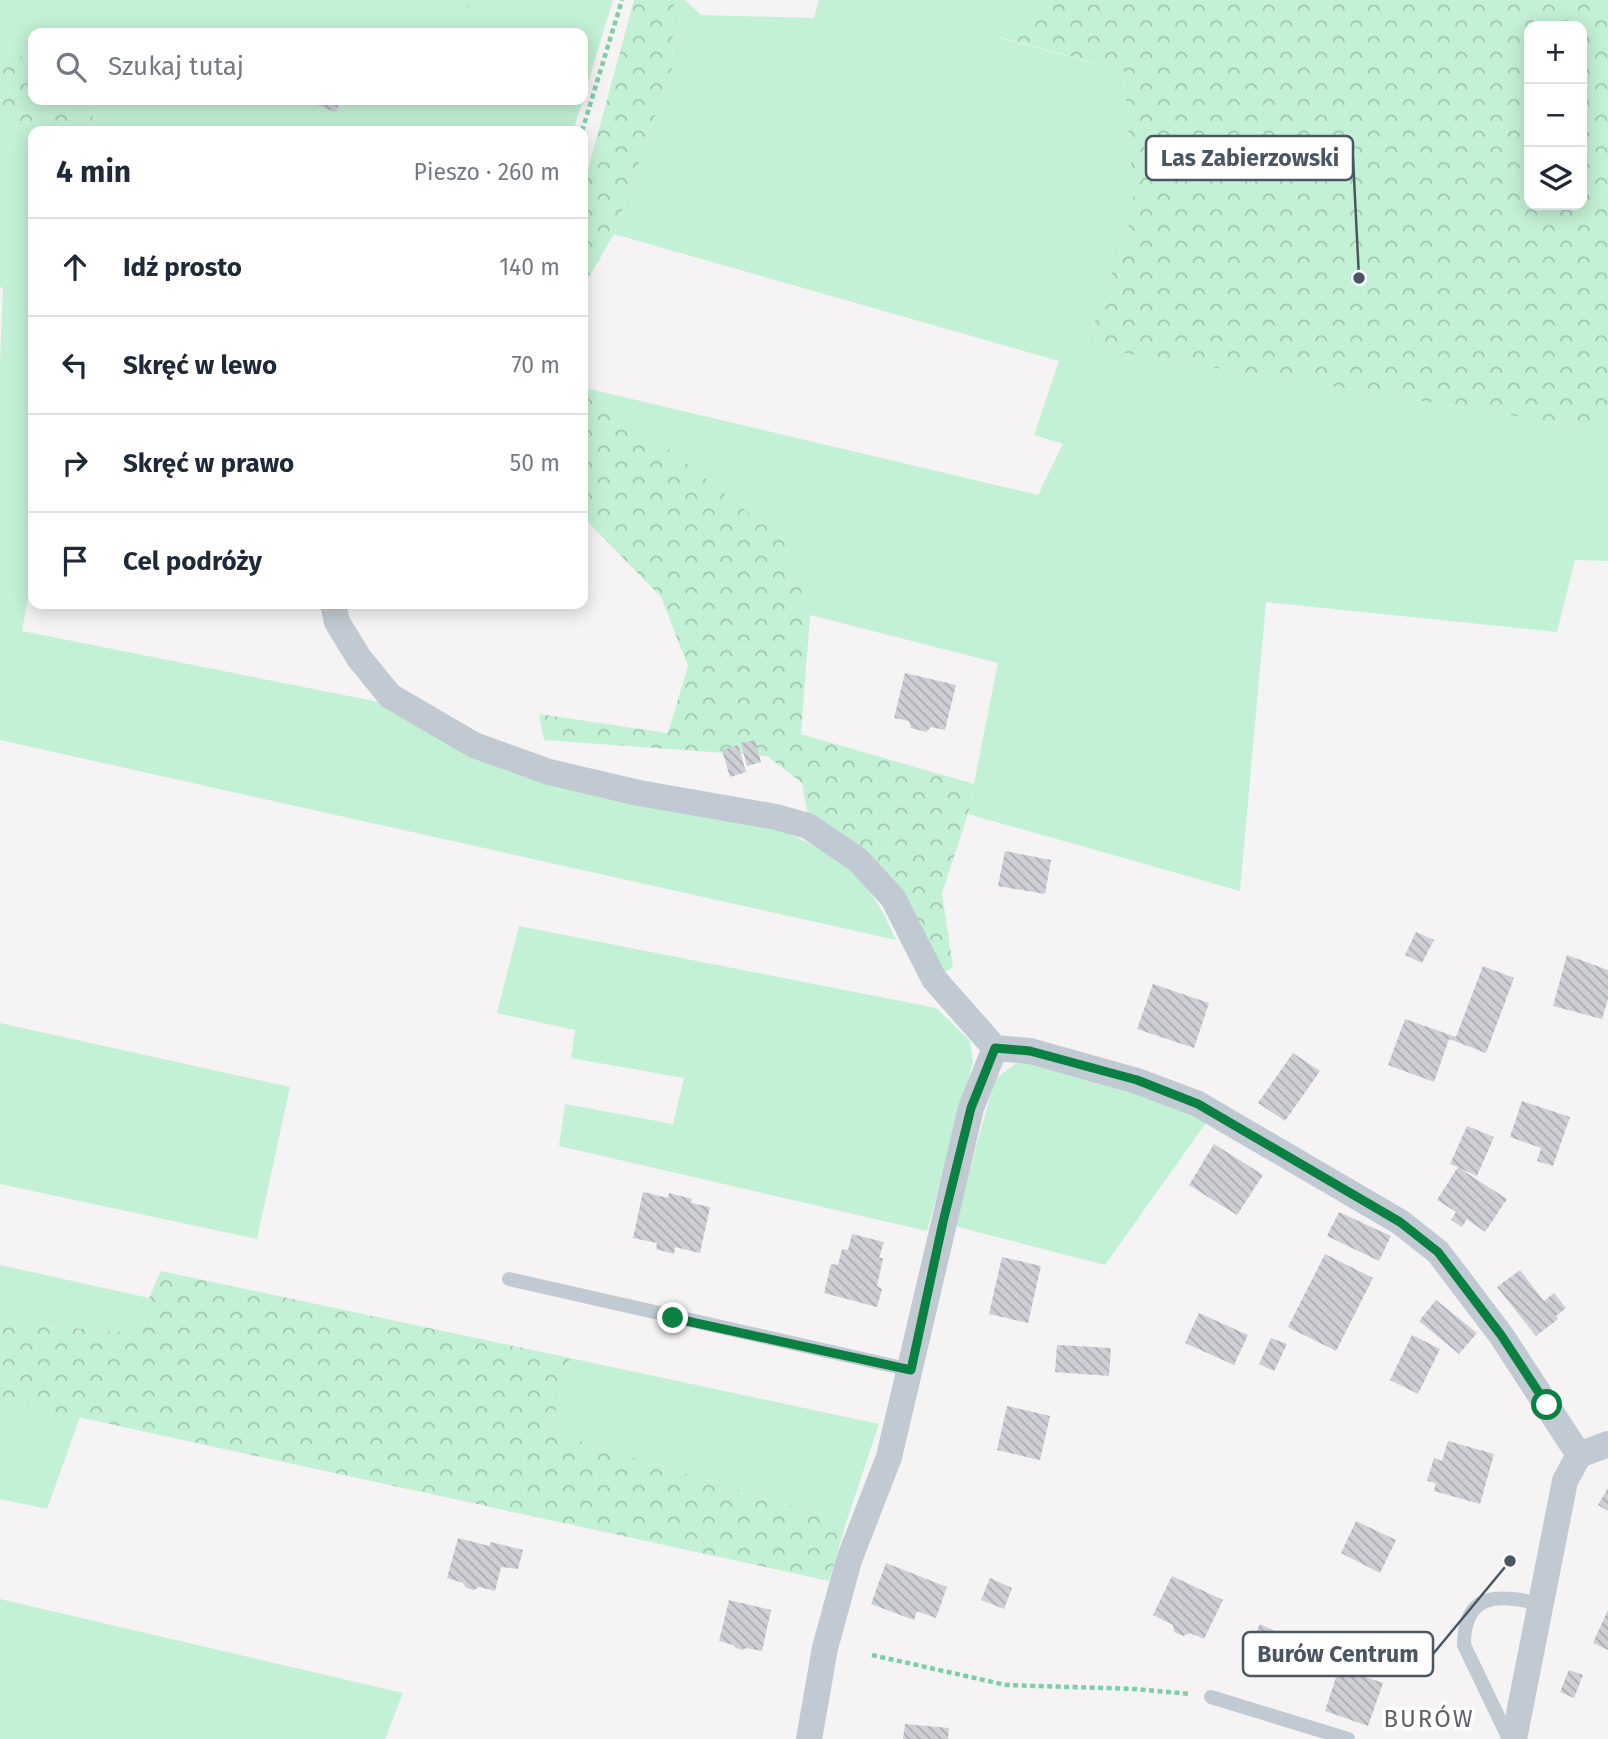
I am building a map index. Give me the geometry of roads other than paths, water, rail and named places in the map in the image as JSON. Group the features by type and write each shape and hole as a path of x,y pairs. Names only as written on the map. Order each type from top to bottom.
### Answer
{"street":[{"path":"334,609 337,622 359,659 390,696 474,745 549,772 639,793 776,817 808,826 858,860 893,898 934,979 995,1048 1030,1051 1137,1080 1198,1104 1400,1222 1438,1252 1501,1335 1580,1455"},
{"path":"809,1739 825,1648 849,1560 889,1457 971,1108 995,1048"},
{"path":"1511,1739 1565,1480 1580,1455 1608,1444"}],"lane":[{"path":"509,1279 911,1370"},
{"path":"1511,1739 1464,1644 1464,1628 1471,1609 1490,1598 1513,1597 1540,1604"},
{"path":"1211,1697 1348,1739"}],"place":[{"name":"Las Zabierzowski","path":"1359,278"},
{"name":"Burów Centrum","path":"1510,1561"}],"district":[{"name":"BURÓW","path":"1429,1719"}]}
